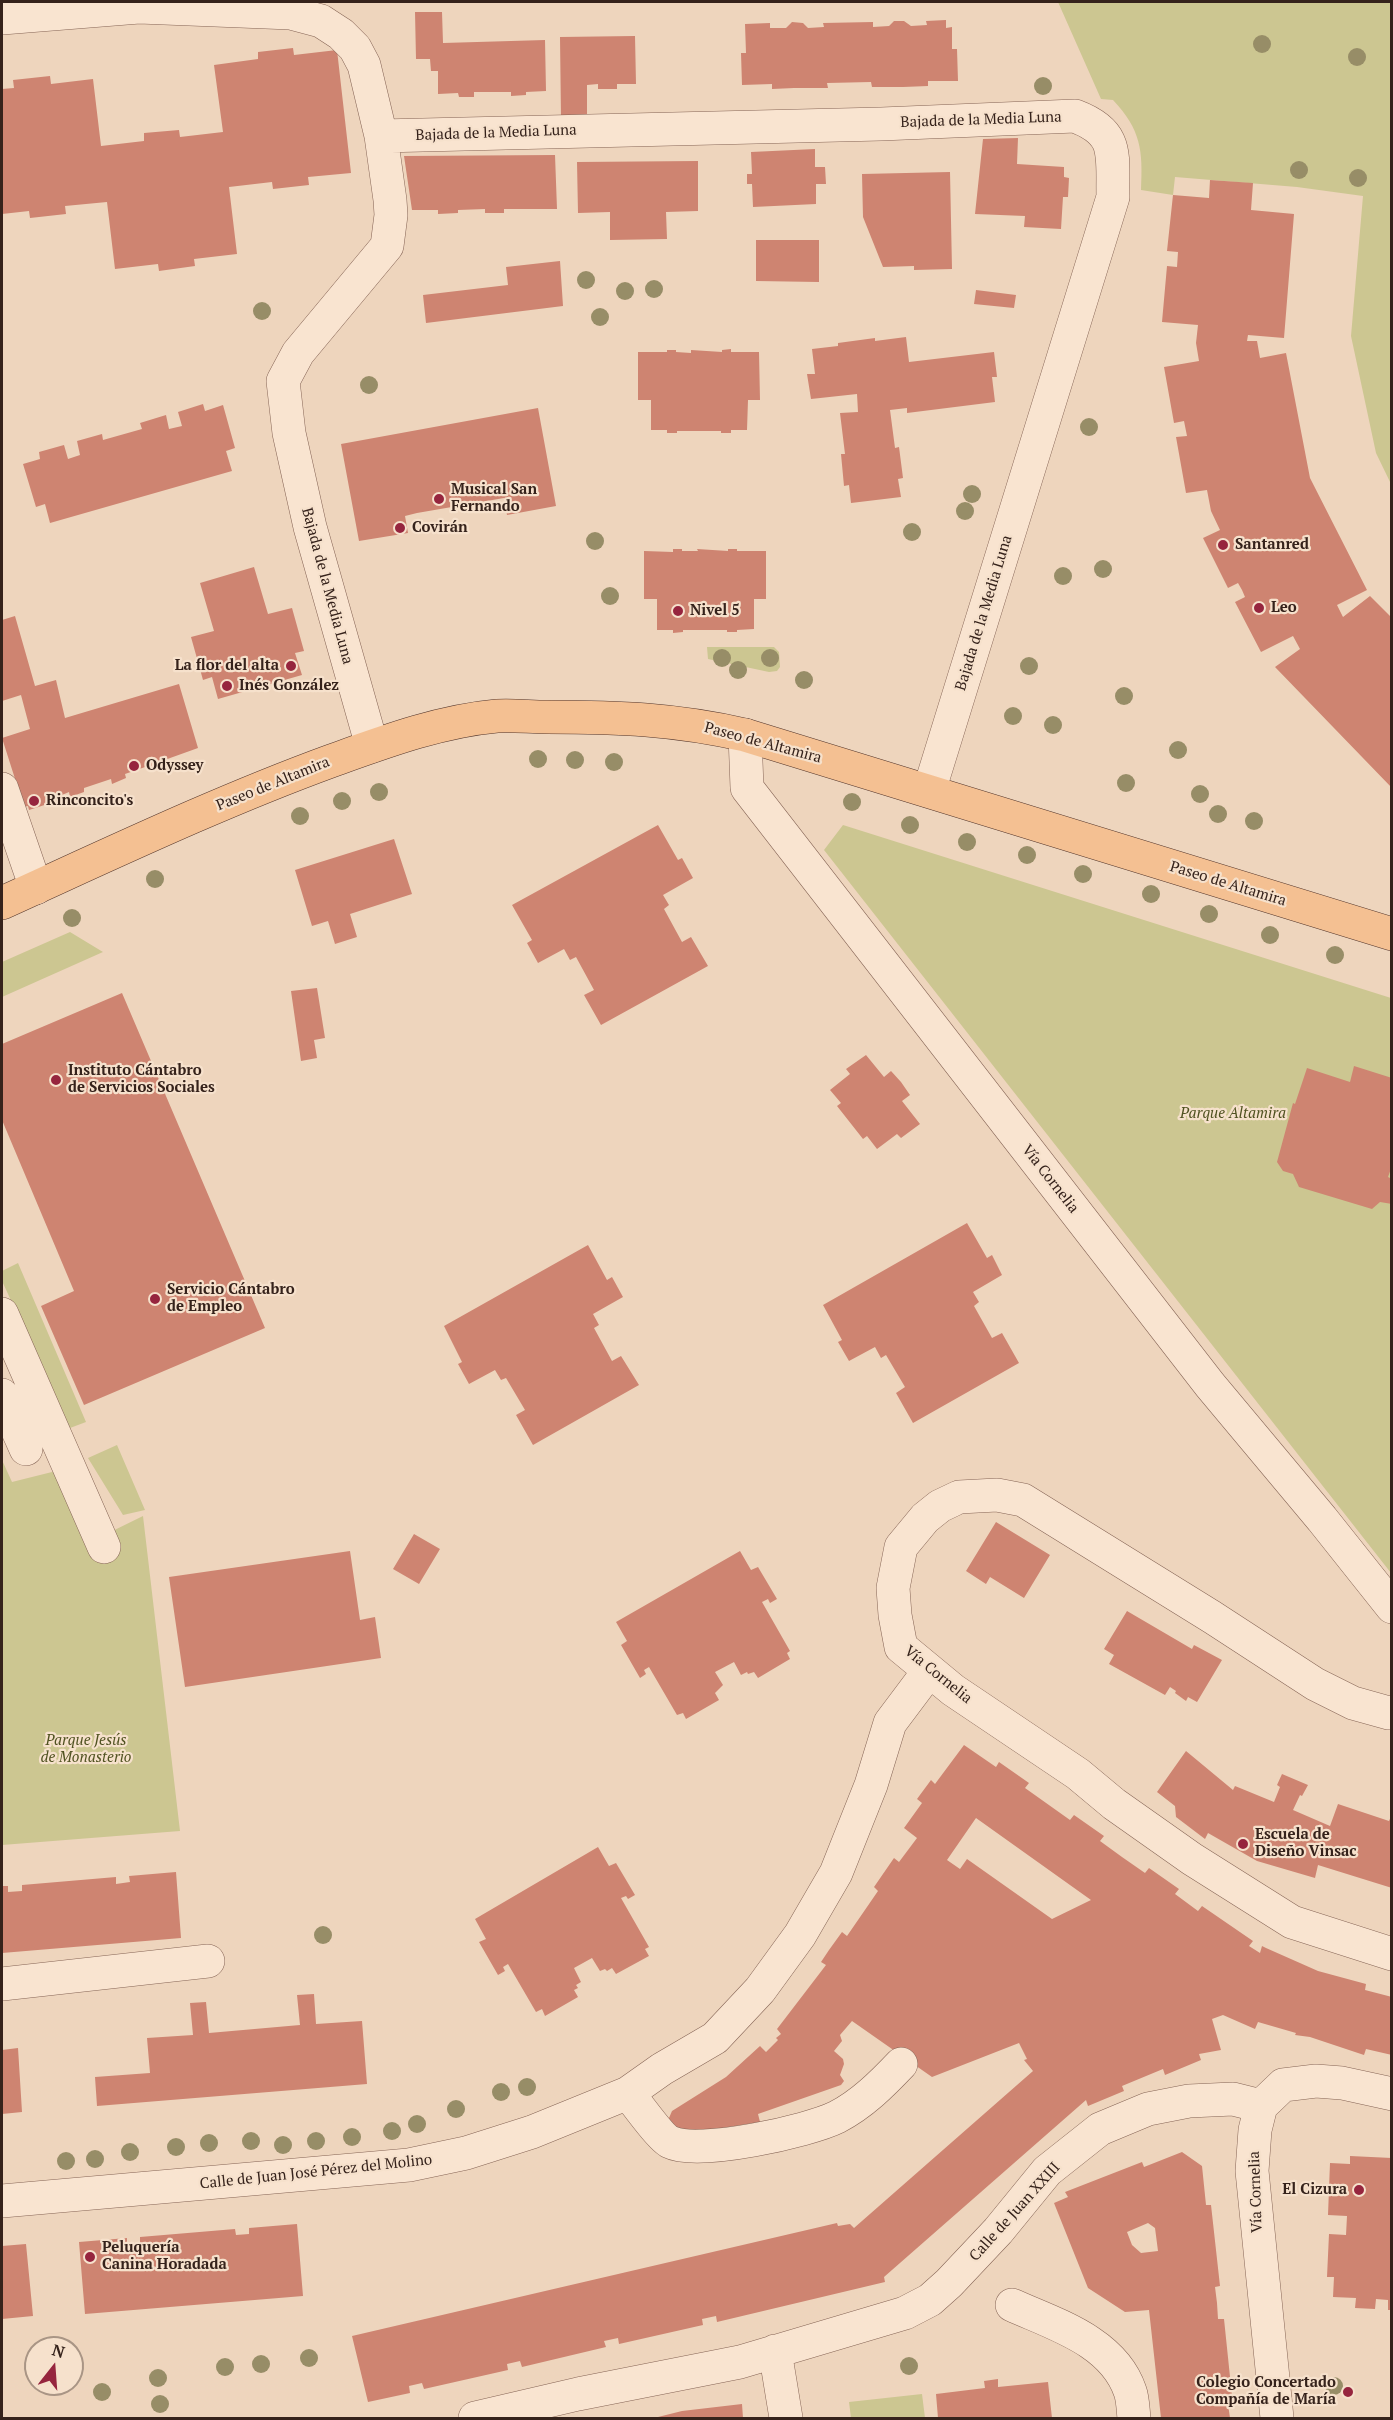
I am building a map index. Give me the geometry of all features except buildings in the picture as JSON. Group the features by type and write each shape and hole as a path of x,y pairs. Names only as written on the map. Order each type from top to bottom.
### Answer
{"main road":[{"name":"Paseo de Altamira","path":"2,903 230,800 372,746 442,726 497,716 644,718 705,726 745,735 1392,934"}],"street":[{"name":"Bajada de la Media Luna","path":"2,18 139,7 291,13 321,21 341,34 355,48 364,65 381,136 391,215 387,246 298,353 283,381 288,433 310,527 372,746"},
{"name":"Bajada de la Media Luna","path":"381,136 1075,116 1096,124 1112,146 1113,196 929,791"},
{"name":"Vía Cornelia","path":"745,735 747,788 1203,1376 1392,1607"},
{"path":"2,789 36,888"},
{"path":"2,1314 104,1547"},
{"path":"2,1395 26,1449"},
{"name":"Vía Cornelia","path":"1392,1712 1353,1703 1315,1684 1023,1500 997,1495 959,1497 940,1506 926,1518 901,1547 893,1588 901,1647 929,1671 970,1702 1078,1774 1114,1804 1192,1859 1292,1922 1392,1954"},
{"name":"Calle de Juan José Pérez del Molino","path":"2,2201 409,2165 466,2153 532,2132 628,2093 662,2069 715,2038 760,1990 800,1935 836,1873 871,1785 890,1723 929,1671"},
{"path":"2,1984 208,1962"},
{"path":"628,2093 669,2142 698,2147 755,2140 837,2117 876,2091 901,2064"},
{"path":"1261,2106 1282,2085 1316,2081 1342,2083 1392,2094"},
{"name":"Calle de Juan XXIII","path":"475,2418 578,2394 740,2362 905,2313 930,2300 998,2231 1047,2171 1100,2129 1148,2109 1189,2101 1233,2098 1261,2106"},
{"name":"Vía Cornelia","path":"1261,2106 1255,2130 1252,2171 1277,2418"},
{"path":"1012,2306 1082,2336 1106,2355 1130,2390 1134,2418"},
{"path":"775,2351 786,2418"}],"green space":[{"path":"1058,2 1391,2 1391,484 1376,453 1351,336 1363,196 1297,187 1175,177 1173,195 1141,190 1140,152 1135,131 1113,100 1101,99"},
{"path":"707,647 774,647 779,652 780,667 777,671 769,672 708,659"},
{"name":"Parque Altamira","path":"843,825 1391,998 1391,1573 824,850"},
{"path":"70,932 103,952 2,997 2,962"},
{"path":"18,1263 86,1422 70,1428 2,1281 2,1271"},
{"path":"117,1445 145,1510 123,1515 88,1458"},
{"name":"Parque Jesús de Monasterio","path":"2,1460 12,1482 56,1471 86,1544 143,1516 180,1831 2,1845"},
{"path":"922,2394 925,2418 851,2418 849,2402"}],"place":[{"name":"Musical San Fernando","path":"439,499"},
{"name":"Covirán","path":"400,528"},
{"name":"Santanred","path":"1223,545"},
{"name":"Leo","path":"1259,608"},
{"name":"Nivel 5","path":"678,611"},
{"name":"La flor del alta","path":"291,666"},
{"name":"Inés González","path":"227,686"},
{"name":"Odyssey","path":"134,766"},
{"name":"Rinconcito's","path":"34,801"},
{"name":"Instituto Cántabro de Servicios Sociales","path":"56,1080"},
{"name":"Servicio Cántabro de Empleo","path":"155,1299"},
{"name":"Escuela de Diseño Vinsac","path":"1243,1844"},
{"name":"El Cizura","path":"1359,2190"},
{"name":"Peluquería Canina Horadada","path":"90,2257"},
{"name":"Colegio Concertado Compañía de María","path":"1348,2392"}]}
